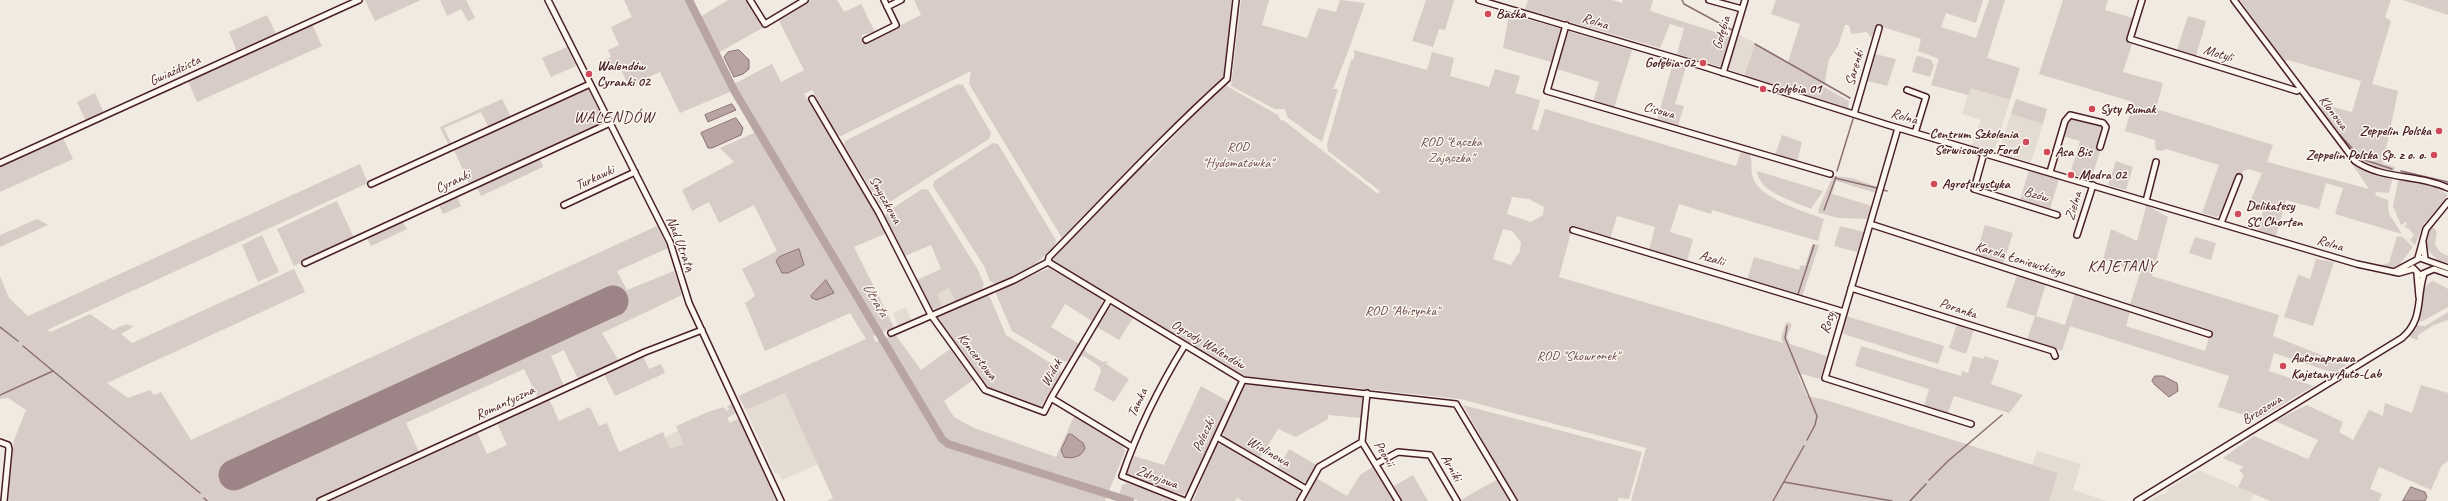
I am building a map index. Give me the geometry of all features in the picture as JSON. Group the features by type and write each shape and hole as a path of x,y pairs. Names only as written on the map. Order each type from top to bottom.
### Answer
{"street":[{"name":"Gwiaździsta","path":"0,163 359,0"},
{"name":"Nad Utratą","path":"548,0 670,242 689,303 781,501"},
{"path":"750,0 765,24 796,2 805,0"},
{"path":"866,40 896,24 884,0"},
{"path":"887,7 901,0"},
{"path":"891,333 1014,280 1048,262 1049,257 1150,153 1204,98 1227,79 1236,0"},
{"name":"Rolna","path":"1479,0 1566,25 1898,128 2357,264 2394,272 2413,269"},
{"path":"1709,0 1742,9"},
{"name":"Gołębia","path":"1722,73 1745,0"},
{"name":"Motyli","path":"2142,0 2130,39 2297,91 2300,89"},
{"name":"Klonowa","path":"2234,0 2349,154 2361,165 2370,169 2437,184 2448,188"},
{"name":"Cisowa","path":"1566,25 1547,91 1830,174"},
{"name":"Sarenki","path":"1854,114 1879,28"},
{"path":"371,184 590,84"},
{"path":"1907,90 1926,97 1915,133"},
{"name":"Smyczkowa","path":"812,99 880,213 931,315"},
{"path":"2050,172 2065,121 2070,115 2104,123 2106,128 2100,147"},
{"name":"Cyranki","path":"305,263 610,123"},
{"name":"Rosy","path":"1898,128 1825,378 1971,424"},
{"name":"Bzów","path":"1984,153 1974,189 2057,215"},
{"path":"2146,201 2156,162"},
{"name":"Turkawki","path":"564,205 635,172"},
{"path":"2221,223 2239,177"},
{"name":"Zielna","path":"2077,235 2093,185"},
{"path":"2394,272 2413,263 2418,258 2428,225 2448,202"},
{"name":"Karola Łoniewskiego","path":"1870,224 2209,334"},
{"name":"Azalii","path":"1573,230 1844,312"},
{"path":"2423,242 2427,261 2426,272"},
{"path":"2418,258 2448,268"},
{"name":"Ogrody Walendów","path":"1048,262 1243,380 1456,404 1514,501"},
{"path":"2413,263 2413,269 2417,274 2439,270 2448,274"},
{"name":"Brzozowa","path":"2137,501 2398,340 2414,322 2426,272"},
{"name":"Brzozowa","path":"2417,274 2420,297"},
{"name":"Poranka","path":"1852,288 2053,351 2055,356"},
{"name":"Widok","path":"1109,300 1051,398 1132,447"},
{"name":"Koncertowa","path":"931,315 985,390 1044,412 1051,398"},
{"name":"Romantyczna","path":"320,501 645,352 702,330"},
{"name":"Tamka","path":"1122,476 1132,447 1155,394 1185,345"},
{"name":"Poleczki","path":"1186,501 1243,380"},
{"name":"Peonii","path":"1367,393 1362,442 1398,501"},
{"name":"Wiolinowa","path":"1217,437 1306,488"},
{"path":"0,442 8,444 9,449 4,501"},
{"path":"1300,501 1319,467 1362,442"},
{"name":"Arniki","path":"1376,464 1398,452 1430,455 1457,501"},
{"name":"Zdrojowa","path":"1122,476 1130,481 1186,501"}],"shaded area":[{"path":"1738,34 1755,43 1744,74 1730,70 1728,66"},
{"path":"739,50 749,60 749,69 743,74 734,77 724,57 728,52"},
{"path":"1970,87 2010,100 1994,152 1972,145 1981,120 1962,114"},
{"path":"732,104 736,110 708,122 705,115"},
{"path":"2011,114 2043,124 2031,162 1998,153"},
{"path":"736,118 743,128 741,135 712,148 708,148 701,133"},
{"path":"799,249 804,265 788,273 782,273 776,261 779,257"},
{"path":"826,280 834,293 817,300 812,298 811,296"},
{"path":"949,288 955,301 942,306 936,294"},
{"path":"906,307 911,320 898,326 893,313"},
{"path":"2155,376 2163,376 2177,383 2178,391 2169,397 2152,381"},
{"path":"785,393 818,464 782,480 779,474 774,472 746,410"},
{"path":"678,431 683,444 670,449 665,437"},
{"path":"1071,434 1083,443 1085,448 1082,453 1076,457 1064,457 1061,450 1068,435"},
{"path":"2037,451 2081,464 2073,490 2107,501 2049,501 2058,473 2032,465"},
{"path":"2199,470 2254,494 2250,501 2149,501 2161,494 2166,493 2168,489"},
{"path":"2411,487 2425,492 2427,497 2425,501 2403,501"}],"green space":[{"path":"365,0 421,0 375,21"},
{"path":"440,0 466,0 475,18 468,21 461,9 447,16"},
{"path":"624,0 692,0 700,17 728,0 749,0 764,27 718,53 734,84 772,64 781,82 804,70 778,19 810,0 837,0 844,12 861,4 875,32 861,35 865,43 921,15 914,0 1232,0 1224,81 1209,90 1062,238 969,84 971,71 841,136 837,135 812,90 804,94 868,197 887,233 854,247 894,327 873,336 876,342 895,334 921,370 950,349 973,380 944,401 954,417 974,428 1056,457 1074,416 1122,445 1125,451 1105,501 827,501 833,498 785,393 746,410 738,396 866,339 850,313 765,351 745,303 755,296 742,269 777,251 754,205 719,223 709,202 692,211 682,190 734,162 720,148 754,133 732,91 680,113 660,72 629,86 620,68 609,72 604,60 611,57 608,50 619,45 611,27 632,17"},
{"path":"1241,0 1269,0 1262,25 1307,38 1318,8 1336,12 1340,0 1365,3 1333,89 1338,89 1322,142 1287,117 1285,109 1275,109 1231,86"},
{"path":"1426,0 1454,0 1445,30 1439,29 1433,47 1412,41"},
{"path":"1528,0 1612,0 1622,3 1623,0 1653,0 1650,11 1731,37 1722,67 1677,54 1684,28 1670,24 1660,48 1525,9"},
{"path":"1776,0 1983,0 1976,23 1946,13 1941,27 1976,38 1989,0 2005,0 1987,58 2020,68 2010,100 1971,88 1968,95 1931,85 1939,59 1918,51 1921,39 1877,25 1871,38 1867,32 1851,34 1849,25 1845,25 1838,46 1829,59 1824,87 1849,101 1848,108 1744,76 1755,43 1788,62 1800,24 1771,14"},
{"path":"2063,0 2108,0 2105,10 2133,18 2126,42 2132,44 2123,72 2163,83 2156,109 2273,145 2267,162 2369,189 2348,158 2366,171 2390,177 2392,181 2389,193 2376,192 2375,195 2388,200 2389,214 2402,234 2335,214 2343,188 2326,183 2319,209 2286,200 2276,236 2257,230 2263,211 2248,207 2262,173 2249,169 2243,171 2241,178 2236,176 2221,215 2216,217 2202,213 2219,165 2166,149 2161,151 2156,150 2155,140 2125,131 2133,102 2039,74"},
{"path":"2240,0 2391,0 2385,17 2391,21 2372,84 2398,91 2383,164 2395,167 2394,171 2374,167 2358,157 2318,107 2322,104 2352,112 2361,81 2288,60 2285,62"},
{"path":"2403,0 2448,0 2448,15"},
{"path":"1509,14 1562,29 1551,62 1503,48"},
{"path":"267,15 276,34 237,52 229,32"},
{"path":"2188,16 2206,21 2196,56 2177,50"},
{"path":"312,24 322,46 197,102 188,81"},
{"path":"1568,31 1632,50 1614,108 1593,102 1599,82 1557,69"},
{"path":"567,47 576,66 551,77 542,58"},
{"path":"1354,50 1427,70 1432,52 1454,58 1450,76 1489,87 1495,69 1520,76 1515,93 1540,100 1532,129 1538,131 1545,109 1736,166 1741,151 1750,154 1753,178 1764,192 1773,198 1795,208 1824,219 1818,241 1712,210 1711,214 1679,204 1670,232 1693,239 1687,261 1649,250 1655,227 1617,216 1610,239 1572,228 1559,277 1783,343 1781,338 1786,322 1792,324 1787,337 1790,344 1827,356 1820,379 1802,374 1798,375 1807,396 1826,400 2058,473 2049,501 1631,501 1646,448 1460,399 1244,376 1050,260 1145,162 1148,164 1223,84 1278,115 1281,121 1283,120 1378,194 1380,191 1328,151 1327,144 1351,60 1354,59","holes":["1512,197 1529,199 1544,207 1543,215 1531,222 1507,214","1503,229 1512,231 1521,242 1520,251 1511,265 1493,259"]},
{"path":"1875,54 1896,59 1887,86 1868,81"},
{"path":"1919,56 1931,60 1934,65 1930,77 1912,72 1916,57"},
{"path":"1673,63 1686,67 1675,104 1684,106 1678,126 1657,120"},
{"path":"958,84 963,85 991,133 989,139 885,205 880,204 844,145 845,141"},
{"path":"585,88 588,88 604,120 601,124 470,185 453,148"},
{"path":"95,93 104,113 86,121 77,102"},
{"path":"502,99 511,117 489,128 481,112 444,128 452,145 449,146 440,127"},
{"path":"2016,99 2047,109 2043,124 2011,114"},
{"path":"2075,116 2101,125 2102,127 2096,146 2101,148 2091,180 2070,174 2080,141 2062,136 2066,122"},
{"path":"1782,135 1802,142 1797,162 1775,155"},
{"path":"63,138 73,159 0,192 0,166"},
{"path":"993,143 998,144 1056,240 1055,245 1033,267 995,284 990,281 984,266 933,186 934,181"},
{"path":"540,159 543,167 481,196 477,188"},
{"path":"2116,161 2133,167 2126,190 2108,185"},
{"path":"360,164 368,183 47,330 51,332 90,314 113,330 123,325 131,325 133,327 121,334 132,343 294,269 305,292 107,383 128,398 150,390 154,395 161,392 191,440 657,226 668,248 617,271 627,290 674,271 682,295 602,333 619,361 578,379 564,350 551,356 564,386 538,398 524,369 406,423 419,452 314,501 8,501 14,440 26,410 8,398 0,399 0,276 9,298 28,316"},
{"path":"2029,170 2059,179 2050,209 2020,200"},
{"path":"1757,171 1823,191 1811,209 1770,190 1763,185"},
{"path":"1833,176 1852,178 1878,187 1876,193 1836,181 1832,194 1872,206 1868,219 1839,218 1819,213 1818,210"},
{"path":"2402,180 2436,187 2448,195 2424,224 2415,245 2410,240 2414,235 2409,229 2404,227 2407,224 2406,222 2401,225 2393,206 2398,181"},
{"path":"922,189 928,190 977,268 984,284 982,289 955,301 949,288 937,294 942,306 935,309 930,308 917,280 941,269 931,245 905,256 885,216 887,212"},
{"path":"457,197 461,206 443,214 439,205"},
{"path":"337,201 354,238 294,266 277,229"},
{"path":"2144,204 2168,217 2152,276 2279,315 2273,336 2347,365 2334,373 2274,353 2269,371 2314,386 2258,419 2218,407 2229,376 2070,326 2062,351 2027,340 2035,316 2006,307 2017,275 2046,284 2036,316 2065,325 2075,293 2130,311 2126,326 2205,351 2211,330 2130,304 2140,273 2103,260 2111,229 2137,241 2146,207"},
{"path":"37,219 48,225 0,247 0,235"},
{"path":"403,222 407,229 371,246 367,238"},
{"path":"1985,225 2013,233 2003,264 1976,255"},
{"path":"1840,226 1864,232 1857,252 1834,246"},
{"path":"2433,227 2437,232 2435,245 2440,252 2448,256 2448,263 2439,262 2426,248 2428,233"},
{"path":"262,235 279,272 258,282 242,245"},
{"path":"2397,236 2403,237 2413,247 2400,264 2402,265 2391,268 2378,266 2389,263"},
{"path":"2195,237 2216,243 2211,260 2189,253"},
{"path":"1812,244 1819,245 1802,297 1747,280 1754,257 1799,270 1801,265 1805,266"},
{"path":"2316,259 2334,262 2313,326 2284,317 2298,275 2310,279"},
{"path":"1049,268 1101,298 1102,303 1092,321 1065,304 1051,327 1079,344 1068,361 1064,362 1012,331 996,294 998,290"},
{"path":"2433,281 2448,289 2448,307 2421,322 2419,320 2422,298 2426,287"},
{"path":"985,295 990,297 1006,335 1060,369 1061,373 1041,406 986,386 938,320 939,316"},
{"path":"1113,306 1133,318 1119,340 1097,327 1108,307"},
{"path":"2448,312 2448,320 2434,325 2418,335 2418,340 2411,338 2410,335 2416,325 2425,326"},
{"path":"1846,316 1944,346 1938,364 1844,334 1842,330"},
{"path":"1957,324 1974,329 1966,354 1949,348"},
{"path":"1085,346 1086,352 1103,362 1108,361 1106,364 1129,379 1114,402 1094,390 1101,371 1100,367 1084,356 1078,358"},
{"path":"1861,346 1961,376 1962,371 1968,373 1973,356 1983,359 1985,356 1999,361 1991,384 2023,395 2009,413 1954,396 1948,413 1924,406 1929,389 1855,366"},
{"path":"643,356 649,369 661,364 665,373 615,396 604,374"},
{"path":"1248,383 1359,395 1363,399 1361,418 1328,415 1328,419 1296,437 1278,429 1260,458 1224,437 1223,432 1243,387"},
{"path":"2421,385 2448,393 2448,461 2442,465 2431,490 2379,467 2370,489 2382,494 2379,501 2270,501 2238,487 2244,475 2239,470 2244,467 2223,458 2254,436 2308,459 2318,440 2275,421 2307,405 2343,422 2339,432 2353,440 2369,410 2383,416 2385,403 2412,413"},
{"path":"1201,386 1229,402 1188,492 1183,495 1129,477 1127,473 1134,456 1164,465"},
{"path":"549,399 559,421 590,407 599,426 607,423 619,452 663,432 670,449 683,444 676,426 708,412 724,407 726,411 729,409 727,406 732,404 736,413 727,418 730,423 739,418 776,501 327,501 477,432 487,454 507,445 497,423"},
{"path":"1463,405 1642,452 1629,499 1619,498 1618,501 1517,501"},
{"path":"1222,443 1299,489 1300,493 1296,501 1243,501 1237,498 1235,501 1193,501 1217,444"},
{"path":"1289,449 1316,465 1307,481 1302,483 1278,468"},
{"path":"1374,466 1394,501 1303,501 1316,478 1347,496 1360,475"},
{"path":"1413,475 1428,501 1402,501 1394,486"},
{"path":"1498,479 1510,501 1459,501"},
{"path":"1127,483 1179,501 1139,501 1119,495 1122,485"}],"waterway":[{"name":"Utrata","path":"689,0 735,92 942,439 948,444 1130,501"},
{"path":"1682,0 1684,4 1732,30"},
{"path":"1755,44 1850,98"},
{"path":"1837,171 1853,119"},
{"path":"2340,135 2362,159 2392,169"},
{"path":"2401,171 2448,182"},
{"path":"1824,210 1836,177"},
{"path":"1835,178 1877,188"},
{"path":"1883,190 1887,191"},
{"path":"1798,294 1814,245"},
{"path":"1787,326 1785,338 1817,416 1815,425 1807,440"},
{"path":"0,327 18,341"},
{"path":"23,346 200,493"},
{"path":"0,395 53,371"},
{"path":"1929,480 1948,461 2002,415"},
{"path":"1773,501 1804,446"},
{"path":"1784,482 1892,501"},
{"path":"1910,501 1926,484"},
{"path":"204,498 207,501"}],"runway":[{"path":"234,475 613,301"}],"place":[{"name":"Baśka","path":"1488,14"},
{"name":"Gołębia 02","path":"1703,63"},
{"name":"Walendów Cyranki 02","path":"589,74"},
{"name":"Gołębia 01","path":"1763,89"},
{"name":"Syty Rumak","path":"2092,109"},
{"name":"Zeppelin Polska","path":"2439,131"},
{"name":"Centrum Szkolenia Serwisowego Ford","path":"2026,142"},
{"name":"Asa Bis","path":"2047,152"},
{"name":"Zeppelin Polska Sp. z o. o.","path":"2434,155"},
{"name":"Modra 02","path":"2071,175"},
{"name":"Agroturystyka","path":"1934,184"},
{"name":"Delikatesy SC Chorten","path":"2238,214"},
{"name":"Autonaprawa Kajetany Auto-Lab","path":"2283,366"}],"district":[{"name":"WALENDÓW","path":"614,118"},
{"name":"KAJETANY","path":"2122,267"}],"park label":[{"name":"ROD \"Łączka Zajączka\"","path":"1451,150"},
{"name":"ROD \"Hydomatówka\"","path":"1238,156"},
{"name":"ROD \"Abisynka\"","path":"1402,311"},
{"name":"ROD \"Skowronek\"","path":"1578,356"}]}
